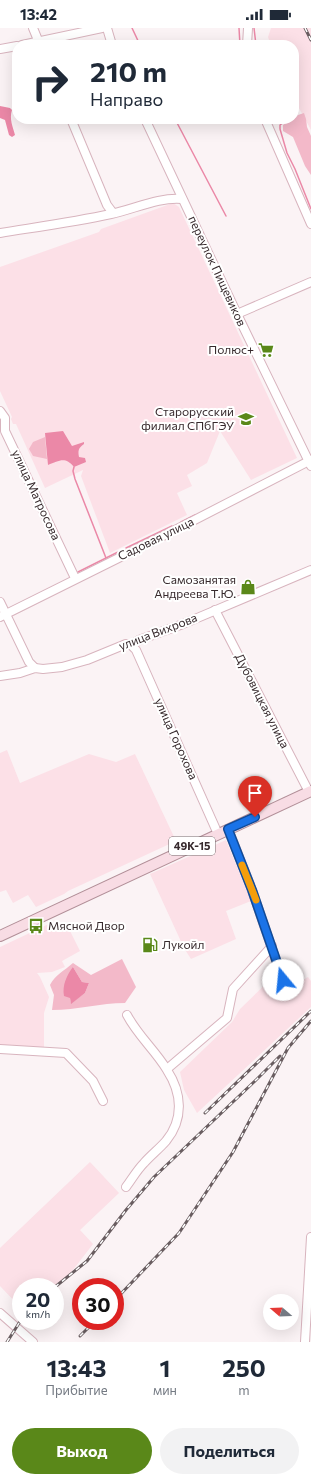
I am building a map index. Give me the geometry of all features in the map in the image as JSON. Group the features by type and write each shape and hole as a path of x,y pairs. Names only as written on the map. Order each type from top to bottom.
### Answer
{"main road":[{"name":"49К-15","path":"1,932 310,791"}],"street":[{"path":"33,28 38,40"},
{"path":"52,40 102,28"},
{"path":"107,28 111,40"},
{"path":"247,40 248,28"},
{"path":"0,50 12,47"},
{"path":"73,124 108,205 113,213"},
{"name":"переулок Пищевиков","path":"147,124 237,314 310,462"},
{"path":"267,124 311,224"},
{"path":"0,233 70,222 113,213 170,198 182,199"},
{"path":"237,314 311,282"},
{"name":"улица Матросова","path":"0,411 5,418 5,431 75,578"},
{"name":"Садовая улица","path":"3,615 310,462"},
{"name":"улица Вихрова","path":"0,676 20,673 35,668 43,669 62,667 87,660 126,644 131,645 139,640 183,624 311,570"},
{"path":"0,602 3,615 29,662 35,668"},
{"name":"Дубовицкая улица","path":"215,610 310,791"},
{"name":"улица Горохова","path":"131,645 136,650 218,834"},
{"path":"228,829 252,890 286,990"},
{"path":"167,1069 227,1018 233,989 272,946"},
{"path":"126,1188 145,1162 153,1155 173,1131 179,1109 179,1100 173,1081 167,1069 133,1026 127,1016"},
{"path":"0,1049 66,1053 93,1081 103,1101"},
{"path":"305,1342 311,1237"},
{"path":"0,1313 33,1342"}],"shaded area":[{"path":"271,28 311,28 311,130 299,108 299,40 269,40 268,37"},
{"path":"0,106 10,108 12,110 11,120 15,135 12,137 9,135 5,120 0,118"},
{"path":"304,113 307,127 311,136 311,175 305,166 293,137 283,131 283,125 284,124 299,124 299,115"},
{"path":"173,203 179,207 297,458 251,480 220,431 207,463 187,475 192,486 177,493 187,515 110,553 81,476 83,470 45,488 16,424 13,424 11,419 12,417 0,391 0,267 99,232 101,229"},
{"path":"63,431 72,446 84,442 79,450 79,457 85,458 86,462 74,467 65,460 48,465 45,433"},
{"path":"45,437 47,459 33,456 29,449 33,442"},
{"path":"7,750 20,783 89,754 116,762 135,754 176,841 36,907 28,895 13,903 6,890 0,892 0,753"},
{"path":"226,840 251,901 226,911 236,939 191,959 184,948 150,874"},
{"path":"53,922 56,929 66,923 80,951 62,961 65,967 52,972 37,973 49,997 44,1013 44,1049 0,1047 0,947"},
{"path":"122,959 136,987 125,1003 52,1010 54,995 50,985 57,976 73,963 91,975","holes":["73,967 82,982 89,983 85,993 71,1003 70,998"]},
{"path":"73,967 82,982 89,983 85,993 71,1004 70,998 64,996 64,984"},
{"path":"282,971 290,988 308,977 311,981 311,1007 197,1113 184,1090 180,1072 232,1022 240,1009 278,972"},
{"path":"90,1162 119,1193 80,1230 93,1244 69,1275 64,1279 12,1278 12,1299 0,1286 0,1248"}],"waterway":[{"path":"132,28 138,40"},
{"path":"239,28 240,40"},
{"path":"254,28 255,40"},
{"path":"178,124 226,216"},
{"path":"281,124 280,129 287,153 311,209"},
{"path":"74,467 73,471 75,479 106,558"},
{"path":"181,522 195,515"},
{"path":"126,548 172,526"},
{"path":"78,572 122,550"}],"railway":[{"path":"305,28 311,40"},
{"path":"205,1113 311,1011"},
{"path":"124,1291 179,1233 233,1152 288,1048 311,1021"},
{"path":"64,1280 87,1261 126,1210 154,1177 280,1056"},
{"path":"7,1342 15,1330"},
{"path":"80,1336 86,1330"}],"slow traffic":[{"path":"242,865 256,900"}],"place":[{"name":"Полюс+","path":"266,350"},
{"name":"Старорусский филиал СПбГЭУ","path":"246,419"},
{"name":"Самозанятая Андреева Т.Ю.","path":"248,587"},
{"name":"Мясной Двор","path":"36,926"},
{"name":"Лукойл","path":"150,945"}],"route":[{"path":"255,817 228,829 252,890 283,980"}]}
